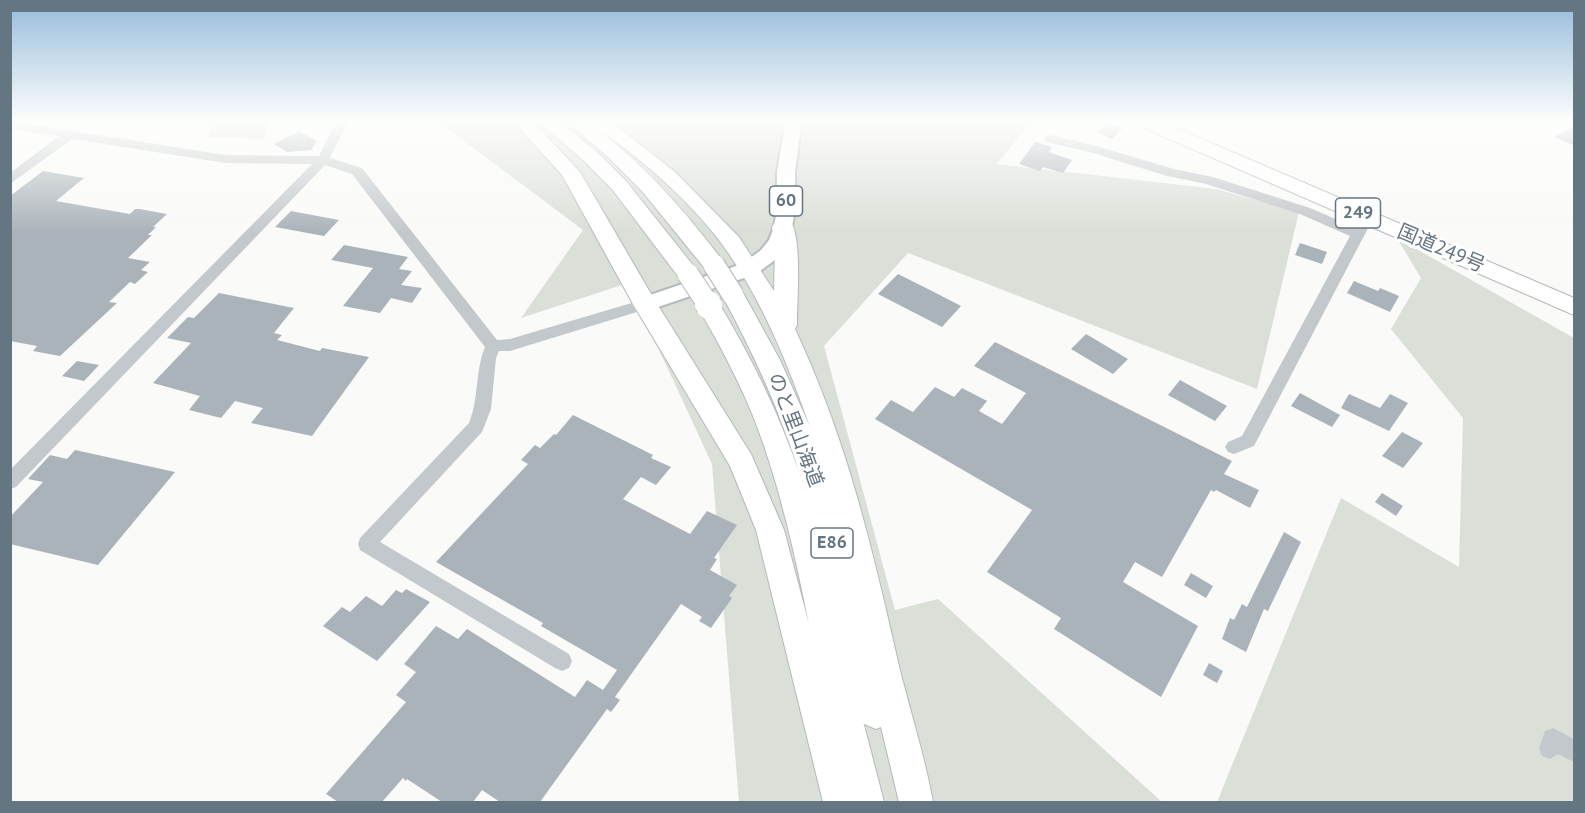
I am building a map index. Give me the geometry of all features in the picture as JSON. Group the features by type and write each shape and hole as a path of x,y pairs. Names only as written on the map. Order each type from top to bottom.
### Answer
{"highway":[{"path":"557,158 570,172 645,304 742,462 770,530 840,802"},
{"name":"のと里山海道","path":"592,158 619,185 688,274 721,301 773,370 797,428 818,490 901,802"},
{"name":"のと里山海道","path":"619,158 640,176 672,210 714,265 721,301 773,436 792,495 867,802"},
{"path":"648,158 691,198 739,252 787,335 814,399 851,520 916,802"},
{"name":"国道249号","path":"1222,158 1363,225 1575,307"},
{"path":"783,227 786,247 784,315 787,335"}],"main road":[{"name":"60","path":"645,304 749,269 768,255 778,241 783,227 788,158"}],"street":[{"path":"10,180 39,158"},
{"path":"219,158 323,160 357,171 493,346"},
{"path":"1122,158 1172,173 1208,180 1305,211 1363,225 1248,441 1234,447"},
{"path":"10,482 323,160"},
{"path":"493,346 510,345 645,304"},
{"path":"493,346 488,358 483,409 476,427 367,544 562,661"},
{"path":"1550,748 1553,739 1575,751"}],"shaded area":[{"path":"487,158 1002,158 997,164 1216,189 1299,212 1257,389 908,253 824,346 895,610 938,599 1162,802 739,802 712,464 628,283 521,318 583,230"},
{"path":"1397,238 1574,338 1574,802 1217,802 1341,498 1459,567 1463,418 1391,329 1421,278"}],"building":[{"path":"1023,158 1066,158 1072,160 1063,173 1043,167 1040,171 1019,164"},
{"path":"43,171 84,178 56,201 130,214 135,209 140,209 167,214 148,235 152,235 128,258 150,262 141,270 148,272 135,284 130,282 109,302 117,303 60,356 33,351 37,346 10,341 10,196"},
{"path":"291,211 339,220 324,236 275,227"},
{"path":"1300,243 1327,252 1322,264 1295,255"},
{"path":"344,245 408,257 399,269 412,271 401,285 422,288 412,303 391,298 380,313 343,306 373,268 331,260"},
{"path":"898,274 961,306 942,327 878,294"},
{"path":"1354,281 1378,291 1380,288 1399,296 1390,312 1347,293"},
{"path":"219,293 294,308 274,333 282,335 277,340 320,351 322,348 369,357 312,436 251,423 263,408 235,401 221,418 189,410 200,396 153,383 191,343 167,338 188,317 194,318"},
{"path":"1086,334 1128,359 1113,374 1071,349"},
{"path":"995,342 1232,461 1224,474 1259,490 1250,508 1216,490 1214,492 1211,490 1162,577 1135,562 1123,582 1198,626 1161,697 1054,629 1061,618 987,572 1032,510 875,419 891,400 913,412 935,387 954,397 962,388 987,401 979,411 1002,424 1026,393 974,366"},
{"path":"77,361 99,365 84,381 62,376"},
{"path":"1180,380 1227,406 1215,421 1168,395"},
{"path":"1300,393 1340,415 1332,427 1291,406"},
{"path":"1349,394 1380,408 1390,394 1408,403 1389,431 1341,408"},
{"path":"573,415 653,455 651,458 671,467 656,485 641,477 623,499 690,534 707,511 737,525 714,558 717,559 710,570 737,585 729,596 732,598 711,628 699,621 702,617 681,604 615,697 620,700 611,712 607,709 540,802 500,802 482,790 473,802 442,802 403,778 382,802 338,802 326,794 406,702 396,695 416,672 404,664 436,626 458,639 467,629 575,697 587,680 603,690 617,670 541,626 543,623 436,562 528,464 521,460 535,445 540,448 554,434 556,435"},
{"path":"1402,432 1423,443 1403,468 1382,456"},
{"path":"75,450 175,472 98,565 10,544 10,517 43,482 28,479 50,455 67,459"},
{"path":"1382,493 1403,506 1396,516 1375,502"},
{"path":"1284,532 1301,542 1268,611 1264,609 1246,652 1222,639 1230,618 1234,620 1242,604 1247,607"},
{"path":"1191,573 1213,586 1206,598 1184,585"},
{"path":"406,589 430,602 377,661 323,626 342,607 350,612 366,596 382,606 396,590 402,593"},
{"path":"1209,663 1223,671 1217,683 1203,675"}]}
